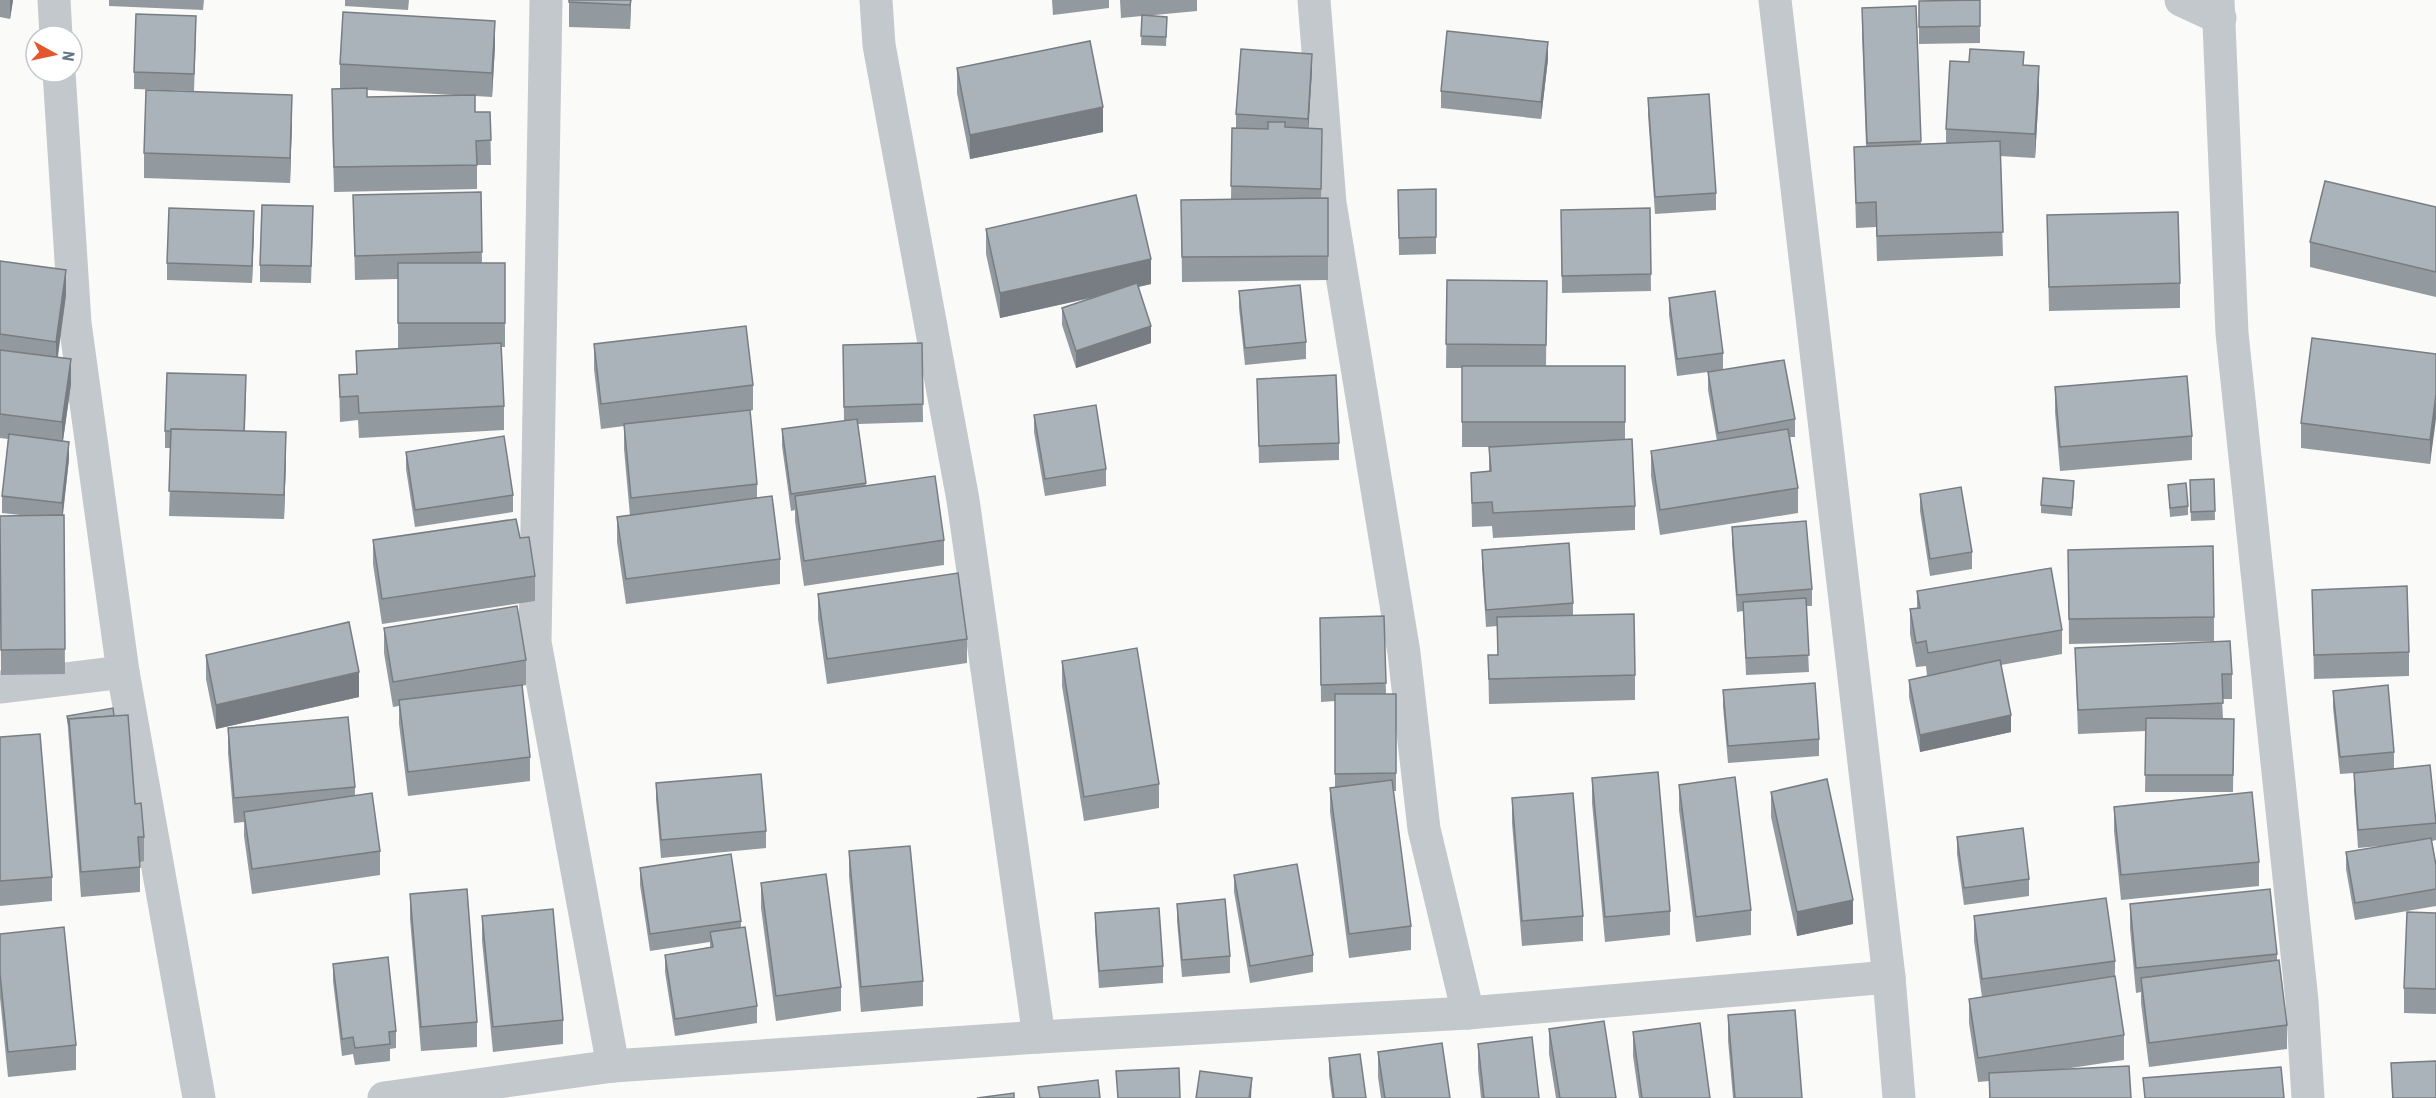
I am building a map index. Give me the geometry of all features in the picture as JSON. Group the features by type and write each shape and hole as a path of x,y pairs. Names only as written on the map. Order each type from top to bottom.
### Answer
{"street":[{"path":"54,0 55,24"},
{"path":"546,0 535,642 613,1066"},
{"path":"876,0 879,45 963,500 1039,1037"},
{"path":"1314,0 1330,203 1404,653 1424,829 1468,1012"},
{"path":"1775,0 1889,977 1899,1098"},
{"path":"2181,0 2219,9 2232,333 2302,1000 2308,1098"},
{"path":"60,84 75,323 123,672 200,1098"},
{"path":"0,687 123,672"},
{"path":"384,1098 613,1066 1039,1037 1468,1012 1889,977"}],"building":[{"path":"569,0 631,0 630,5 569,2"},
{"path":"1980,0 1980,26 1919,27 1919,1"},
{"path":"1916,6 1921,141 1867,143 1862,8"},
{"path":"343,12 495,21 492,73 340,64"},
{"path":"136,14 196,16 194,74 134,72"},
{"path":"1142,15 1167,17 1166,37 1141,36"},
{"path":"1447,31 1548,42 1541,102 1441,91"},
{"path":"1090,41 1103,107 970,135 957,68"},
{"path":"1241,49 1312,54 1308,119 1236,114"},
{"path":"1970,49 2024,52 2023,65 2039,66 2035,134 1946,129 1950,61 1969,62"},
{"path":"367,88 367,97 475,95 475,112 490,112 491,140 476,141 477,165 334,167 332,89"},
{"path":"146,90 292,95 290,158 144,153"},
{"path":"1709,94 1716,193 1655,197 1648,98"},
{"path":"1268,122 1285,122 1285,127 1322,129 1321,189 1231,186 1232,128 1268,129"},
{"path":"2000,141 2003,232 1877,236 1876,202 1856,203 1854,147"},
{"path":"2325,181 2436,207 2436,272 2310,242"},
{"path":"1436,189 1436,237 1399,238 1398,190"},
{"path":"481,192 482,252 355,256 353,195"},
{"path":"1136,195 1151,259 1000,293 986,229"},
{"path":"1328,198 1328,256 1182,257 1181,200"},
{"path":"262,205 313,206 311,266 260,265"},
{"path":"169,208 254,211 252,266 167,263"},
{"path":"1650,208 1651,274 1562,276 1561,210"},
{"path":"2178,212 2180,283 2049,287 2047,215"},
{"path":"0,261 66,270 56,342 0,334"},
{"path":"398,263 505,263 505,323 398,323"},
{"path":"1447,280 1547,281 1546,345 1446,344"},
{"path":"1137,283 1151,326 1076,351 1062,308"},
{"path":"1300,285 1306,342 1245,348 1239,291"},
{"path":"1715,291 1723,353 1677,359 1669,298"},
{"path":"746,326 753,385 601,404 594,344"},
{"path":"2312,338 2436,354 2436,394 2430,440 2301,423"},
{"path":"501,343 504,406 359,413 358,396 340,397 339,375 357,374 356,351"},
{"path":"922,343 923,404 844,407 843,345"},
{"path":"0,350 71,359 62,422 0,414"},
{"path":"1784,360 1795,419 1718,433 1708,372"},
{"path":"1462,366 1625,366 1625,422 1462,422"},
{"path":"167,373 246,375 244,431 171,429 171,431 165,431"},
{"path":"1336,375 1339,443 1259,446 1257,379"},
{"path":"2187,376 2192,436 2060,447 2055,387"},
{"path":"1096,405 1106,469 1045,479 1034,415"},
{"path":"750,410 757,484 631,498 624,424"},
{"path":"857,419 866,483 791,494 782,429"},
{"path":"171,429 286,432 284,495 169,491"},
{"path":"1788,429 1798,488 1660,510 1651,451"},
{"path":"9,434 69,442 62,503 2,496"},
{"path":"504,436 513,495 415,510 406,452"},
{"path":"1632,439 1635,506 1493,513 1492,502 1472,503 1471,473 1491,471 1489,447"},
{"path":"935,476 944,540 804,561 795,496"},
{"path":"2043,478 2074,481 2072,508 2041,505"},
{"path":"2214,479 2215,511 2191,512 2190,480"},
{"path":"2186,483 2188,506 2170,508 2168,485"},
{"path":"1961,487 1972,552 1930,559 1920,494"},
{"path":"772,496 780,559 626,579 617,517"},
{"path":"64,515 65,649 1,650 0,516"},
{"path":"516,519 520,538 529,537 535,576 382,599 373,540"},
{"path":"1806,521 1812,589 1737,595 1732,527"},
{"path":"1569,543 1573,603 1486,610 1482,550"},
{"path":"2213,546 2214,617 2069,619 2068,550"},
{"path":"2051,568 2062,630 1928,653 1926,641 1916,643 1910,609 1920,608 1917,591"},
{"path":"958,573 967,639 827,659 818,594"},
{"path":"2407,586 2409,652 2314,655 2312,590"},
{"path":"1806,598 1809,655 1746,658 1743,602"},
{"path":"517,606 526,660 393,682 384,628"},
{"path":"1634,614 1635,675 1489,679 1488,655 1498,655 1497,617"},
{"path":"1384,616 1386,683 1321,685 1320,618"},
{"path":"349,622 359,672 216,705 206,655"},
{"path":"2230,641 2232,674 2222,674 2223,703 2078,710 2075,648"},
{"path":"1137,648 1159,784 1084,797 1062,661"},
{"path":"2000,660 2011,715 1920,735 1909,680"},
{"path":"1815,683 1819,739 1728,746 1723,690"},
{"path":"522,685 530,757 408,772 399,700"},
{"path":"2388,685 2394,752 2340,757 2333,691"},
{"path":"1335,694 1396,694 1396,773 1335,774"},
{"path":"113,708 114,716 69,719 69,725 67,716"},
{"path":"128,715 135,804 141,803 144,837 138,837 140,867 81,872 69,719"},
{"path":"348,717 355,787 234,798 228,728"},
{"path":"2146,718 2234,719 2233,775 2145,775"},
{"path":"40,734 52,877 0,881 0,737"},
{"path":"2430,765 2436,823 2358,830 2354,773"},
{"path":"1658,772 1670,911 1605,917 1592,778"},
{"path":"761,774 766,831 661,840 656,783"},
{"path":"1735,777 1751,910 1696,917 1679,785"},
{"path":"1827,779 1853,900 1797,912 1771,792"},
{"path":"1392,780 1411,926 1349,934 1330,788"},
{"path":"2252,792 2259,862 2121,875 2114,807"},
{"path":"372,793 380,851 252,869 244,812"},
{"path":"1573,793 1583,916 1522,921 1512,798"},
{"path":"2023,828 2029,879 1964,888 1957,837"},
{"path":"2431,838 2436,865 2436,889 2355,903 2346,852"},
{"path":"910,846 923,981 861,987 849,851"},
{"path":"731,854 741,921 650,934 640,868"},
{"path":"1297,864 1313,955 1250,966 1234,875"},
{"path":"826,874 841,987 776,996 761,883"},
{"path":"467,889 477,1022 421,1027 410,894"},
{"path":"2270,889 2277,954 2136,968 2130,904"},
{"path":"2106,898 2115,961 1982,979 1974,916"},
{"path":"1225,899 1230,956 1182,960 1177,904"},
{"path":"1159,908 1163,966 1099,971 1095,913"},
{"path":"553,909 563,1020 493,1027 482,916"},
{"path":"2407,912 2436,913 2436,989 2404,988"},
{"path":"64,927 76,1045 8,1052 0,974 0,934"},
{"path":"745,927 757,1006 675,1019 665,955 713,947 710,932"},
{"path":"388,957 396,1031 389,1032 390,1044 355,1048 353,1037 342,1039 333,964"},
{"path":"2279,960 2287,1025 2149,1043 2141,978"},
{"path":"2115,976 2124,1035 1978,1058 1969,999"},
{"path":"1795,1010 1802,1098 1735,1098 1728,1015"},
{"path":"1604,1021 1616,1098 1560,1098 1549,1029"},
{"path":"1700,1023 1710,1098 1642,1098 1633,1032"},
{"path":"1532,1037 1539,1098 1484,1098 1478,1044"},
{"path":"1442,1043 1450,1098 1385,1098 1378,1052"},
{"path":"1360,1054 1366,1098 1334,1098 1329,1058"},
{"path":"2436,1061 2436,1098 2393,1098 2391,1063"},
{"path":"2129,1066 2131,1098 1990,1098 1989,1073"},
{"path":"2281,1067 2284,1098 2145,1098 2143,1078"},
{"path":"1179,1068 1180,1098 1118,1098 1116,1071"},
{"path":"1200,1071 1252,1078 1249,1098 1196,1098"},
{"path":"1098,1080 1100,1098 1040,1098 1038,1087"},
{"path":"1014,1093 1014,1098 977,1098"}]}
